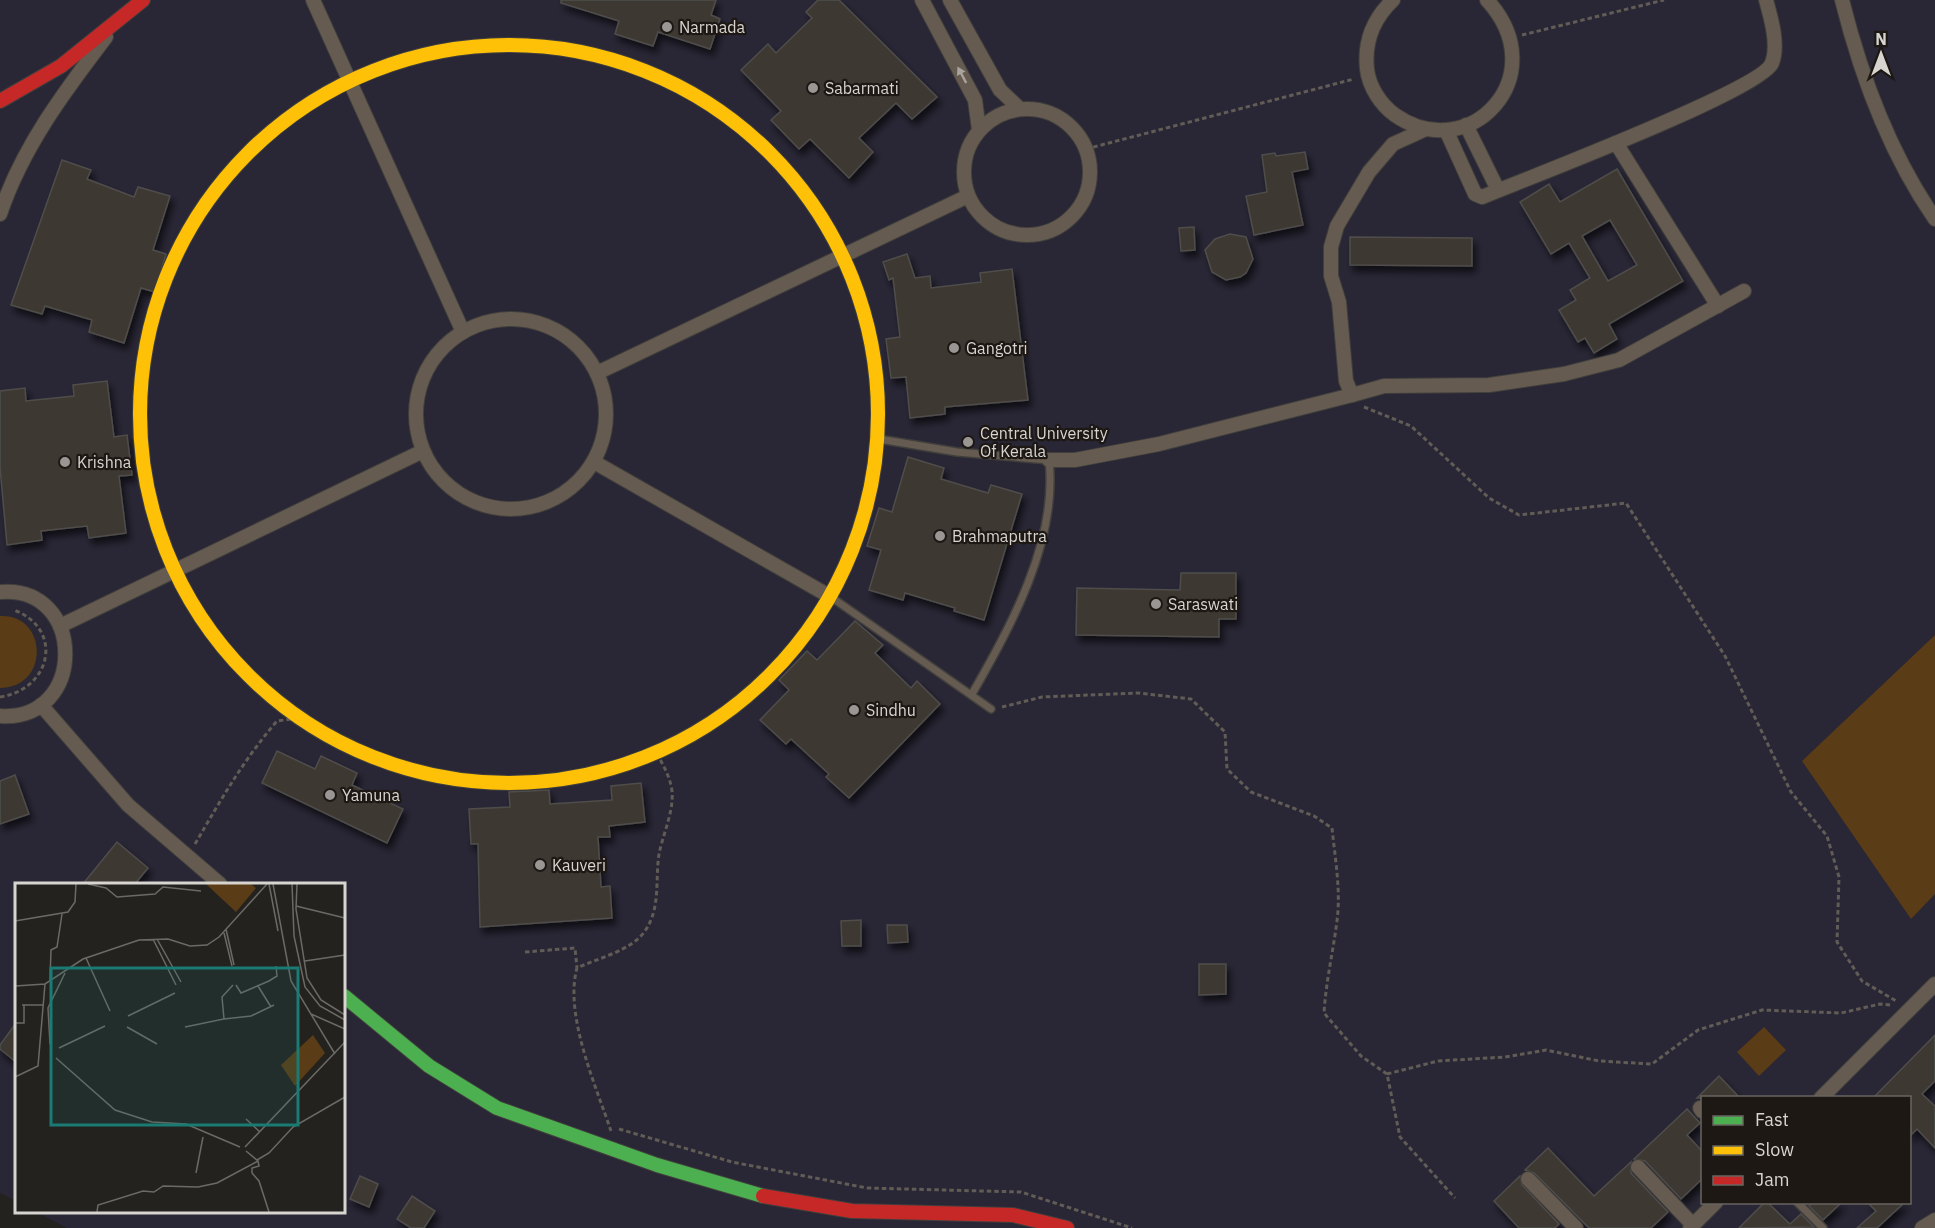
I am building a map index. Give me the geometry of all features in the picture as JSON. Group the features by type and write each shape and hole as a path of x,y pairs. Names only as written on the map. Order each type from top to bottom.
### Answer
{"street":[{"path":"0,101 61,66 143,0"},
{"path":"313,0 463,332"},
{"path":"922,0 975,100 979,130"},
{"path":"950,0 1000,90 1019,108 1051,114 1066,122 1078,134 1086,149 1090,167 1089,184 1083,201 1072,216 1058,227 1042,233 1024,235 1006,232 990,224 977,212 964,183 964,161 971,141 979,130 990,120 1019,108"},
{"path":"1393,0 1380,12 1370,32 1366,56 1368,76 1376,94 1389,110 1406,122 1426,129 1446,130 1466,125 1484,116 1499,101 1509,83 1514,60 1512,37 1502,16 1487,0"},
{"path":"1446,130 1475,194 1482,197 1616,143 1707,103 1761,75 1771,64 1774,50 1766,0"},
{"path":"1842,0 1874,101 1898,154 1935,219"},
{"path":"0,214 12,179 33,142 63,95 119,20"},
{"path":"481,47 550,48 584,53 638,69 680,87 710,104 764,146 809,197 844,256 859,291 873,345 880,401 879,439 869,504 859,536 831,597 798,646 757,689 709,725 656,752 585,775 520,782 473,781 399,766 348,745 299,718 273,698 227,653 207,628 174,572 151,509 141,462 139,433 142,366 160,291 193,222 234,168 276,128 299,110 350,82 414,58 481,47"},
{"path":"1466,125 1498,190"},
{"path":"1346,396 1339,302 1331,276 1337,226 1369,172 1393,144 1426,129"},
{"path":"1616,143 1718,306"},
{"path":"597,373 968,196"},
{"path":"1049,460 1075,460 1159,444 1383,386 1489,385 1564,374 1619,360 1744,291"},
{"path":"513,319 539,323 563,334 583,351 597,373 605,395 607,418 603,440 594,462 578,482 556,498 531,507 505,509 479,504 456,492 436,474 423,451 416,425 417,397 426,371 436,356 463,332 487,322 513,319"},
{"path":"60,626 423,451"},
{"path":"594,462 831,597"},
{"path":"0,592 30,596 48,608 60,626 66,642 67,660 58,685 41,705 26,713 0,716"},
{"path":"41,705 128,805 218,883"},
{"path":"1823,1096 1935,984"},
{"path":"345,997 414,1055 483,1101 518,1117 617,1152 711,1182 802,1204 867,1212 983,1210 1027,1216 1067,1228"},
{"path":"1638,1167 1692,1226 1715,1204"},
{"path":"1528,1179 1576,1228"},
{"path":"1922,1228 1935,1220"}],"lane":[{"path":"879,439 957,452 1049,460 1051,476 1046,516 1028,581 1000,648 972,694"},
{"path":"831,597 992,709"},
{"path":"1798,1204 1823,1228"}],"path":[{"path":"1512,37 1664,0"},
{"path":"1086,149 1368,76"},
{"path":"1346,396 1411,426 1489,498 1519,515 1626,503 1725,656 1791,792 1827,836 1839,877 1837,942 1862,981 1910,1008"},
{"path":"0,697 14,695 27,688 38,678 44,665 46,650 35,623 23,614 9,609"},
{"path":"992,709 1042,697 1138,693 1191,699 1225,732 1227,769 1251,792 1314,816 1332,828 1337,877 1337,920 1326,977 1324,1013 1361,1056 1387,1074 1400,1137 1455,1198"},
{"path":"188,856 233,777 256,746 277,721 299,718"},
{"path":"577,968 633,942 645,931 653,914 657,898 659,858 671,806 667,773 656,752"},
{"path":"525,952 575,948 577,968 573,983 578,1027 617,1152"},
{"path":"1387,1074 1438,1061 1504,1057 1546,1050 1599,1061 1652,1064 1698,1030 1762,1010 1841,1013 1880,1004 1910,1008"},
{"path":"619,1129 732,1162 867,1188 1021,1192 1132,1228"}],"shaded area":[{"name":"Central University Of Kerala","path":"0,0 1935,0 1935,1228 67,1228 38,1213 345,1213 345,883 15,883 15,1200 0,1193"},
{"path":"0,616 16,618 27,626 34,637 37,650 35,664 28,676 17,684 0,688"},
{"path":"1935,635 1935,894 1911,919 1802,761"},
{"path":"1764,1027 1786,1050 1759,1076 1737,1052"}],"building":[{"name":"Narmada","path":"561,0 716,0 711,15 720,19 710,49 658,32 653,46 615,34 619,21 561,3"},
{"name":"Sabarmati","path":"818,0 839,0 937,97 912,119 896,103 859,138 873,152 849,178 810,139 799,149 771,120 781,111 741,70 768,44 776,53 812,18 806,12"},
{"path":"1305,152 1308,169 1292,172 1303,225 1254,235 1246,196 1267,192 1262,155 1275,153 1276,156"},
{"path":"62,160 91,170 87,179 134,197 138,187 170,196 153,250 166,254 155,292 141,288 124,343 89,332 92,320 45,306 42,314 11,305"},
{"path":"1617,169 1683,281 1609,324 1617,339 1594,353 1585,338 1578,342 1559,310 1576,300 1570,290 1590,278 1569,243 1551,254 1520,202 1549,184 1560,202","holes":["1610,220 1637,265 1608,281 1582,236"]},
{"path":"1194,227 1195,250 1181,251 1179,228"},
{"path":"1230,234 1246,237 1253,259 1246,273 1226,280 1212,272 1205,250 1215,239"},
{"path":"1350,237 1472,238 1472,266 1350,265"},
{"name":"Gangotri","path":"907,254 915,278 930,276 931,288 981,282 980,273 1012,269 1028,400 945,407 945,414 910,418 906,377 891,378 886,339 900,337 893,278 889,280 883,262"},
{"name":"Krishna","path":"107,381 114,437 127,435 132,475 119,476 126,533 89,538 87,526 41,531 42,540 7,545 0,467 0,391 25,388 26,401 74,396 73,385"},
{"name":"Brahmaputra","path":"908,457 944,468 941,479 988,493 991,485 1022,494 984,620 954,611 955,608 905,593 903,600 869,590 881,550 867,546 879,508 892,512"},
{"name":"Saraswati","path":"1181,573 1236,573 1236,619 1219,619 1219,637 1076,635 1077,588 1180,590"},
{"name":"Sindhu","path":"855,621 883,645 875,653 911,688 917,681 940,704 849,798 826,777 829,774 791,739 786,744 760,720 789,690 779,680 807,651 817,660"},
{"name":"Yamuna","path":"277,751 315,769 321,756 357,773 352,785 403,809 387,843 262,783"},
{"path":"15,775 29,814 0,824 0,781"},
{"name":"Kauveri","path":"641,783 645,822 609,826 610,837 598,837 601,887 610,886 612,918 480,927 478,844 471,844 469,809 510,807 509,792 549,790 550,804 612,800 611,786"},
{"path":"117,842 148,868 136,883 84,883"},
{"path":"861,920 861,946 842,946 841,921"},
{"path":"887,925 907,925 908,942 888,943"},
{"path":"1199,964 1226,964 1226,994 1199,995"},
{"path":"15,1024 15,1061 0,1049 0,1045"},
{"path":"1935,1035 1935,1081 1922,1094 1935,1106 1935,1148 1917,1129 1911,1135 1911,1096 1875,1096"},
{"path":"1719,1076 1738,1096 1701,1096 1697,1098"},
{"path":"1687,1109 1700,1123 1687,1135 1701,1150 1701,1180 1681,1199 1645,1161 1634,1159"},
{"path":"1548,1148 1594,1196 1631,1162 1631,1173 1668,1212 1651,1228 1589,1228 1534,1173 1525,1170"},
{"path":"360,1176 378,1184 369,1207 350,1199"},
{"path":"1520,1176 1522,1185 1559,1224 1555,1228 1519,1228 1494,1201"},
{"path":"412,1196 435,1211 424,1228 411,1228 397,1219"},
{"path":"1763,1204 1769,1204 1790,1224 1801,1214 1814,1227 1739,1228"},
{"path":"1811,1204 1840,1204 1823,1220 1809,1206"},
{"path":"1869,1204 1903,1204 1877,1228 1857,1228 1876,1211"}],"traffic: fast":[{"path":"345,997 429,1066 497,1108 657,1165 763,1196"}],"traffic: slow":[{"path":"509,45 545,46 581,52 650,73 683,88 714,107 743,128 770,153 795,180 816,209 835,240 850,273 871,342 877,378 878,414 877,450 871,486 850,555 835,588 816,619 795,648 770,675 743,700 714,721 683,740 650,755 581,776 545,782 509,783 473,782 437,776 368,755 335,740 304,721 275,700 248,675 223,648 202,619 183,588 168,555 147,486 141,450 140,414 141,378 147,342 168,273 183,240 202,209 223,180 248,153 275,128 304,107 335,88 368,73 437,52 473,46 509,45"}],"traffic: jam":[{"path":"0,101 61,66 143,0"},
{"path":"763,1196 852,1211 1013,1215 1067,1228"}],"place":[{"name":"Narmada","path":"667,27"},
{"name":"Sabarmati","path":"813,88"},
{"name":"Gangotri","path":"954,348"},
{"name":"Central University Of Kerala","path":"968,442"},
{"name":"Krishna","path":"65,462"},
{"name":"Brahmaputra","path":"940,536"},
{"name":"Saraswati","path":"1156,604"},
{"name":"Sindhu","path":"854,710"},
{"name":"Yamuna","path":"330,795"},
{"name":"Kauveri","path":"540,865"}]}
